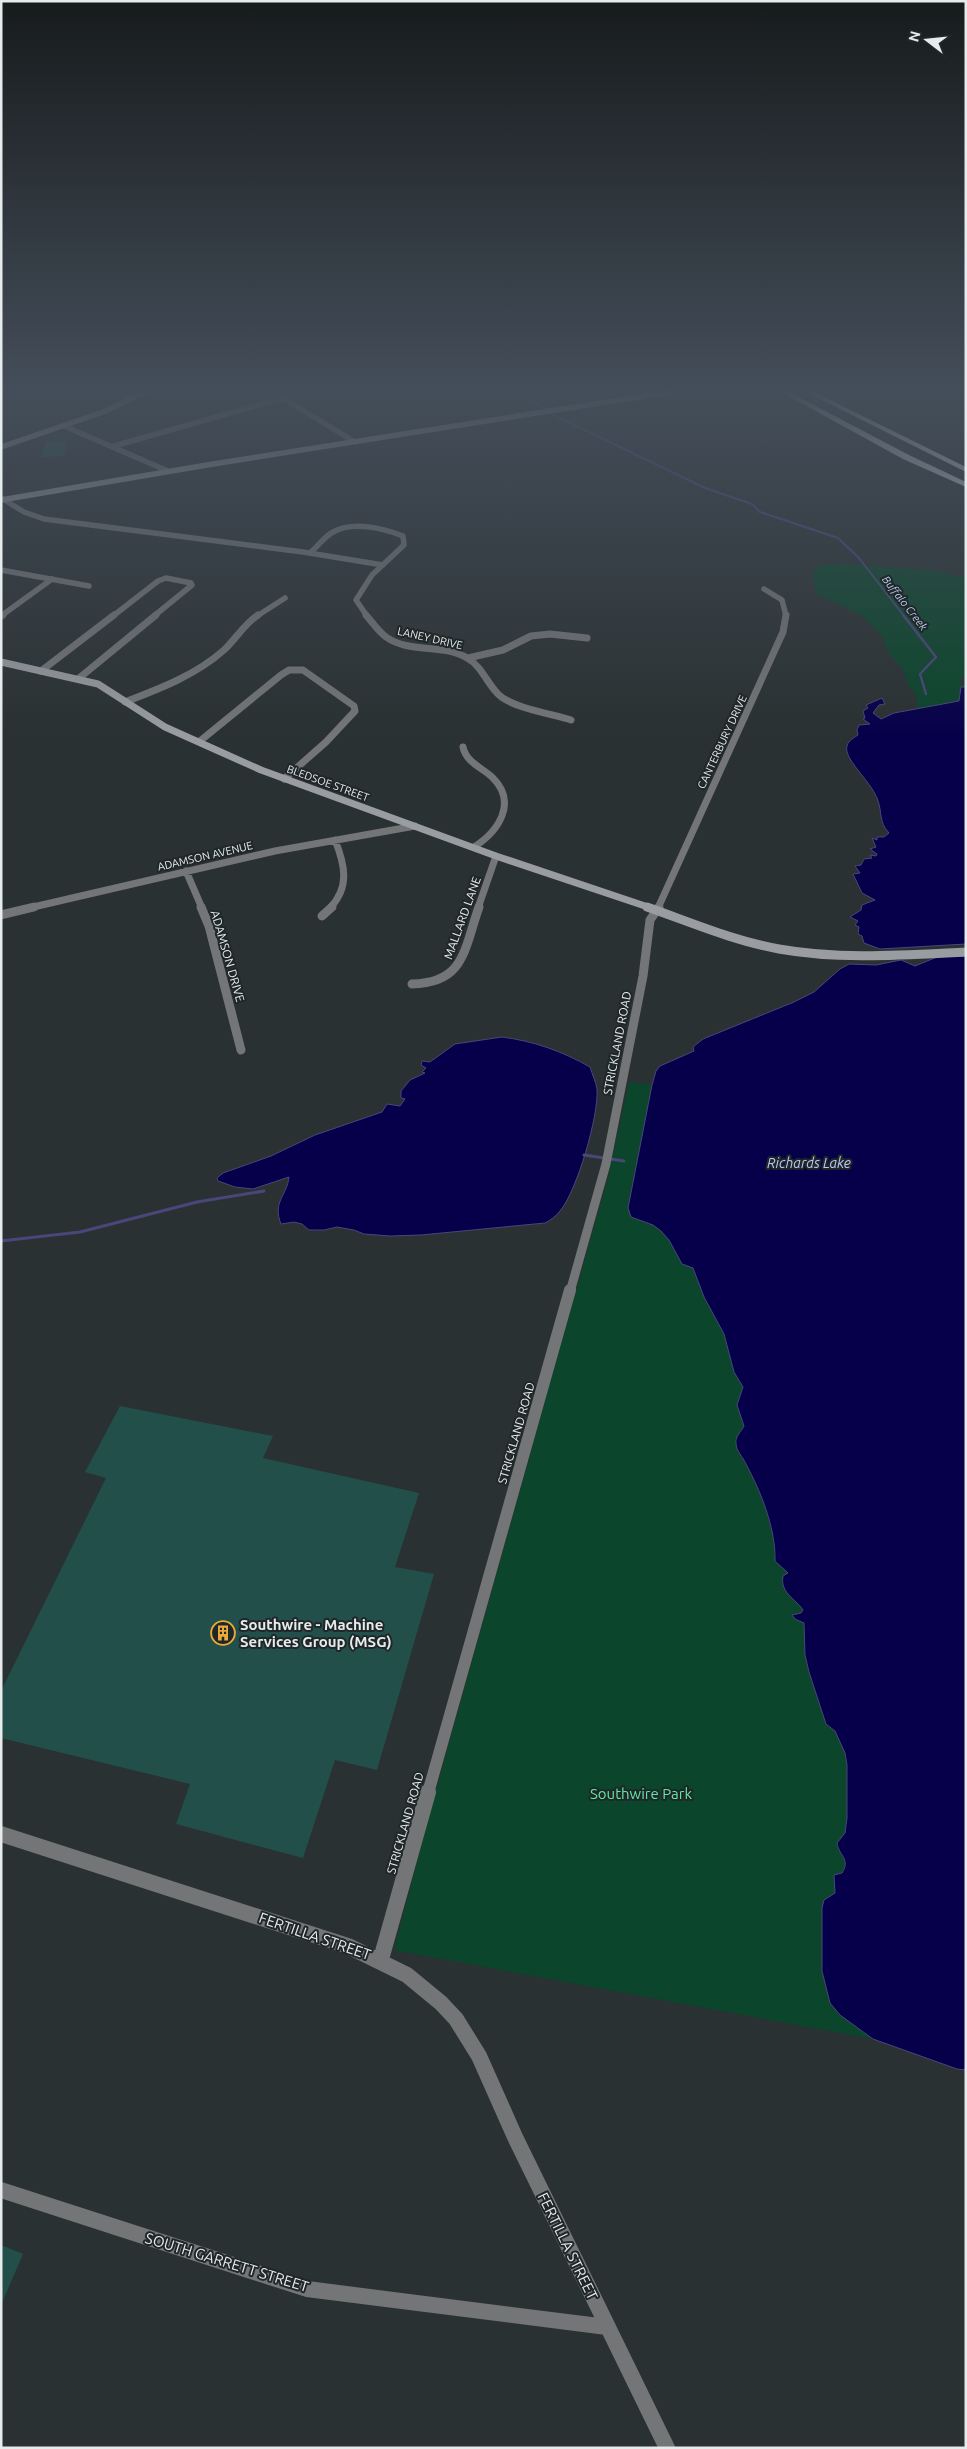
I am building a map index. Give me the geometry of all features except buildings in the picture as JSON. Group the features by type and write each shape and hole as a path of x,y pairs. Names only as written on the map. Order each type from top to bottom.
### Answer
{"street":[{"path":"14,506 44,519 310,553 383,565 404,545 403,536 370,529 345,528 330,534 310,553"},
{"name":"LANEY DRIVE","path":"383,565 369,579 356,600 358,606 386,636 408,645 445,650 468,658 478,667 496,694 506,700 570,720"},
{"path":"1,570 89,586"},
{"path":"41,671 158,581 166,578 192,584 78,679"},
{"path":"1,616 52,579"},
{"name":"CANTERBURY DRIVE","path":"656,911 783,632 787,610 784,601 776,594 764,589"},
{"path":"125,702 169,685 208,662 224,650 258,613 285,598"},
{"path":"468,658 503,650 531,636 550,634 587,638"},
{"name":"BLEDSOE STREET","path":"1,662 98,684 163,726 261,770 496,856 771,949 838,956 966,952"},
{"path":"200,741 281,675 289,670 303,670 354,706 355,711 326,742 284,779"},
{"path":"463,747 464,756 495,780 501,789 505,804 503,818 495,833 488,840 474,847"},
{"name":"ADAMSON AVENUE","path":"1,915 186,871 335,840 415,826"},
{"path":"322,916 333,907 341,895 346,876 342,856 335,840"},
{"name":"MALLARD LANE","path":"412,984 432,984 447,978 459,965 496,856"},
{"name":"ADAMSON DRIVE","path":"186,871 209,926 241,1050"},
{"name":"STRICKLAND ROAD","path":"381,1959 606,1164 644,976 650,920 656,911"},
{"name":"FERTILLA STREET","path":"1,1834 102,1865 348,1946 381,1959 425,1988 464,2033 496,2088 516,2137 667,2448"},
{"name":"SOUTH GARRETT STREET","path":"1,2190 307,2288 607,2327"}],"green space":[{"path":"830,564 935,571 966,578 966,680 960,678 961,684 966,687 962,687 959,693 960,700 918,709 916,694 910,688 902,668 889,654 882,635 861,615 816,593 813,572 816,568"},
{"name":"Southwire Park","path":"629,1082 652,1085 628,1204 631,1217 653,1225 661,1231 693,1268 704,1297 724,1334 734,1372 743,1387 737,1405 744,1425 737,1449 764,1503 772,1533 775,1561 788,1573 782,1578 784,1588 803,1610 797,1615 793,1614 804,1623 805,1655 809,1672 826,1724 835,1731 845,1753 847,1765 847,1818 845,1833 838,1848 846,1860 846,1864 845,1868 834,1877 836,1884 835,1893 824,1900 822,1919 840,2015 873,2039 394,1950 436,1790 609,1174"}],"water":[{"path":"961,687 966,687 966,944 880,949 864,943 862,936 858,934 859,927 855,925 858,921 850,917 861,910 862,905 875,900 862,893 853,874 860,873 855,866 861,865 864,859 872,858 870,855 876,856 877,854 870,849 876,847 872,838 877,840 877,837 884,837 889,833 882,821 877,798 849,757 847,746 849,741 858,735 859,725 870,724 863,719 865,718 863,711 868,708 866,705 882,698 885,704 879,705 873,713 881,719 894,713 959,701"},
{"name":"Richards Lake","path":"966,956 966,2070 957,2069 873,2039 840,2015 830,2003 822,1971 822,1908 824,1900 835,1893 834,1875 842,1873 845,1864 837,1843 845,1833 847,1818 847,1765 845,1753 835,1731 826,1724 809,1672 805,1655 804,1623 795,1619 792,1615 801,1613 803,1610 784,1587 783,1576 788,1573 775,1561 773,1536 766,1511 757,1486 736,1446 736,1440 744,1426 737,1405 743,1387 734,1372 724,1334 704,1297 693,1268 682,1264 669,1240 661,1231 653,1225 631,1217 628,1208 652,1085 656,1071 660,1066 694,1051 693,1047 703,1039 814,992 840,969 849,964 876,965 901,960 915,966 937,957"},
{"path":"502,1037 536,1044 590,1067 597,1089 597,1101 591,1134 580,1170 567,1201 557,1215 545,1223 421,1235 390,1236 364,1234 337,1227 324,1230 309,1230 302,1224 294,1222 281,1224 278,1210 279,1204 289,1177 253,1189 235,1187 218,1181 217,1178 223,1173 271,1156 315,1135 382,1112 387,1104 400,1106 405,1099 401,1098 401,1091 410,1080 425,1073 422,1072 426,1068 421,1065 422,1061 430,1062 455,1044"}],"waterway":[{"name":"Buffalo Creek","path":"754,506 760,512 838,538 859,558 904,616"},
{"name":"Buffalo Creek","path":"903,615 936,657 920,674 926,694"},
{"path":"584,1155 624,1161"},
{"path":"1,1241 80,1232 197,1202 264,1191"}],"place":[{"name":"Southwire - Machine Services Group (MSG)","path":"223,1633"}]}
